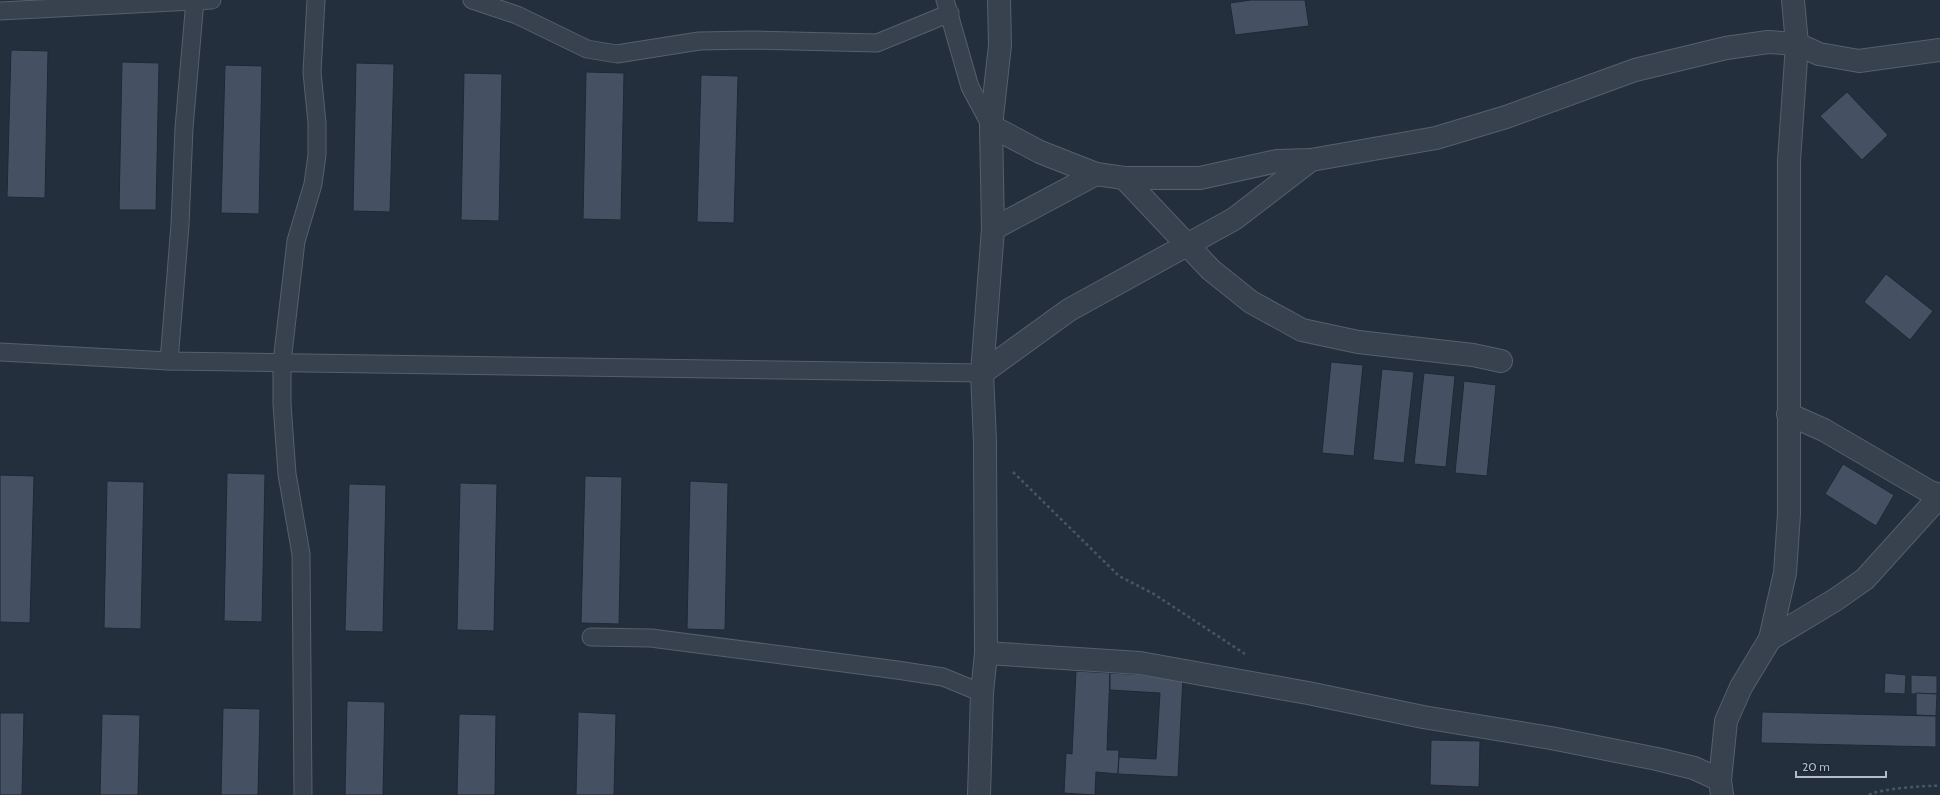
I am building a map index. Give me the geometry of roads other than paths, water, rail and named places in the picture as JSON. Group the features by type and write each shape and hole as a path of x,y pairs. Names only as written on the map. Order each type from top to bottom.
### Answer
{"street":[{"path":"979,795 982,693 986,653 985,442 982,373 994,229 991,126 1000,44 999,0"},
{"path":"1721,788 1726,721 1741,687 1770,639 1785,573 1789,514 1788,414 1790,161 1797,44 1793,0"},
{"path":"991,126 1040,152 1096,174 1124,178 1200,178 1277,161 1311,160 1436,138 1506,117 1635,70 1726,48 1768,42 1797,44 1820,54 1859,61 1940,50"},
{"path":"982,373 1069,310 1186,244 1234,219 1311,160"},
{"path":"994,229 1096,174"},
{"path":"1124,178 1211,270 1251,302 1302,330 1358,342 1473,355 1501,361"},
{"path":"1770,639 1835,600 1865,579 1940,495 1930,492 1824,430 1788,414"},
{"path":"986,653 1140,663 1308,693 1423,717 1551,738 1657,759 1694,768 1721,788"}],"lane":[{"path":"0,11 212,0"},
{"path":"303,795 301,554 286,474 282,404 282,362 296,241 313,184 317,155 317,123 312,72 316,0"},
{"path":"472,0 517,16 586,49 617,54 699,41 751,40 877,43 948,6 970,87 991,126"},
{"path":"169,361 180,225 184,128 195,1"},
{"path":"0,352 169,361 982,373"},
{"path":"591,637 651,638 897,670 943,677 982,693"}]}
